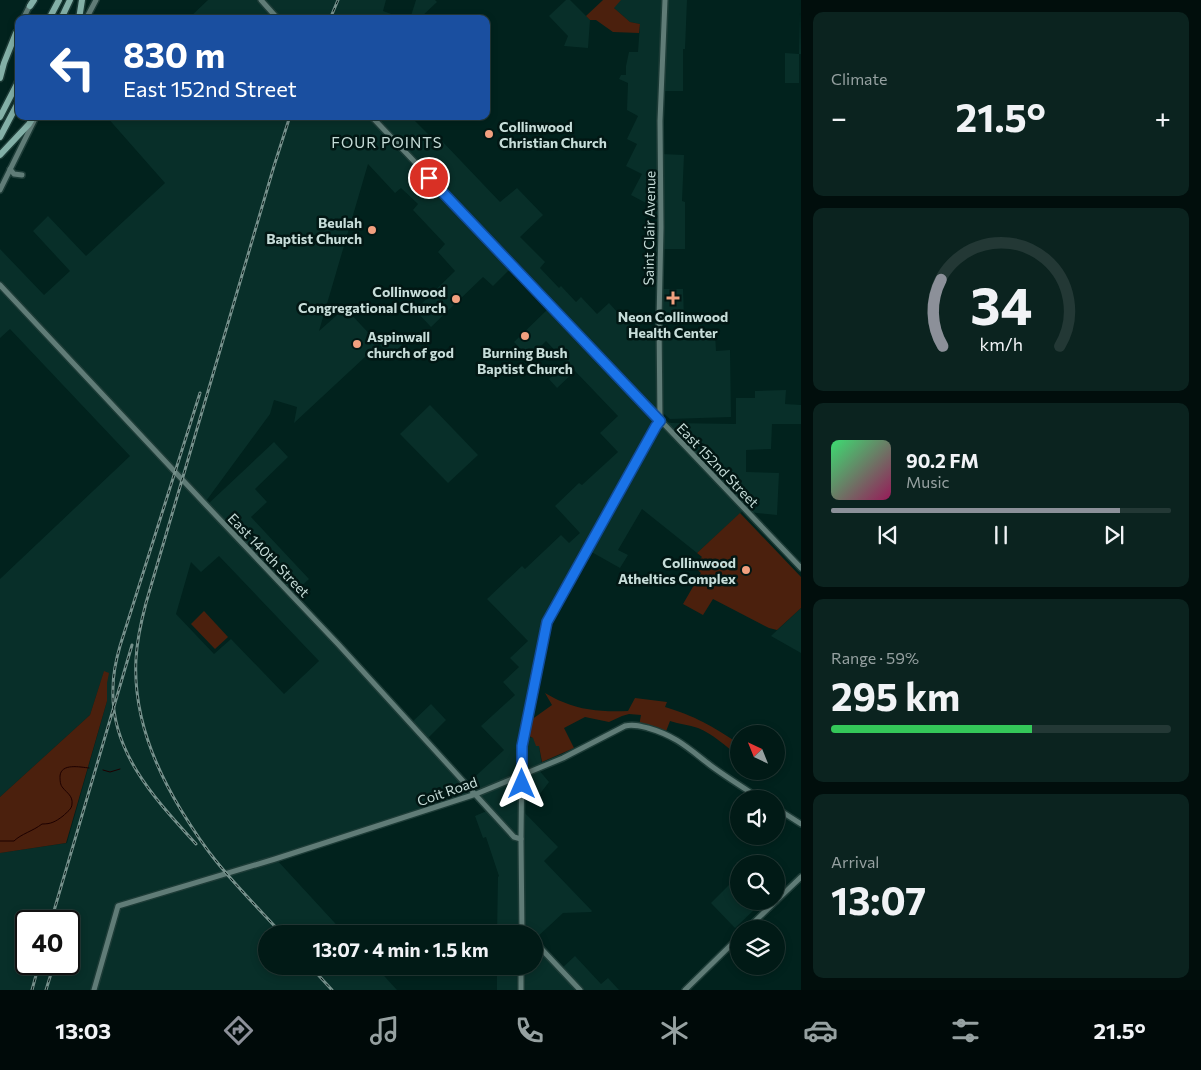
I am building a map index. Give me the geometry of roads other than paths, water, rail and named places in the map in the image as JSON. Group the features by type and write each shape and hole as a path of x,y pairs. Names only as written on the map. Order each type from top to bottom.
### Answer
{"highway":[{"path":"51,15 59,0"},
{"path":"63,15 70,0"},
{"path":"79,15 82,0"},
{"path":"0,78 4,63 15,38"},
{"path":"0,117 15,88"},
{"path":"0,137 15,108"},
{"path":"0,155 31,120"}],"street":[{"path":"88,15 96,0"},
{"path":"260,0 274,15"},
{"name":"Saint Clair Avenue","path":"660,421 660,121 665,0"},
{"path":"26,15 32,2"},
{"path":"0,65 15,37"},
{"path":"0,190 33,120"},
{"name":"East 152nd Street","path":"375,120 801,568"},
{"path":"10,170 14,174 22,175"},
{"name":"East 140th Street","path":"0,285 338,644 514,837 521,839"},
{"path":"524,925 521,839 522,746 547,622 660,421"},
{"name":"Coit Road","path":"94,990 118,906 276,859 476,794 564,758 630,724 655,730 678,740 710,765 748,790"},
{"path":"785,814 801,824"},
{"path":"785,893 801,878"},
{"path":"756,920 767,910"},
{"path":"686,990 730,946"},
{"path":"543,951 580,990"},
{"path":"521,975 521,990"}],"waterway":[{"path":"0,841 14,841 42,824 48,824 63,816 72,806 72,799 61,785 61,772 67,767 89,768"},
{"path":"103,770 110,772 120,769"}],"railway":[{"path":"332,15 338,0"},
{"path":"274,925 211,855 193,830 171,793 154,757 142,719 138,699 136,659 146,603 289,120"},
{"path":"196,844 151,792 127,754 119,733 114,711 113,688 120,646 200,393"},
{"path":"54,910 132,645"},
{"path":"32,990 36,975"},
{"path":"46,990 51,975"},
{"path":"318,975 332,990"}],"place":[{"name":"Collinwood Christian Church","path":"489,134"},
{"name":"Beulah Baptist Church","path":"372,230"},
{"name":"Neon Collinwood Health Center","path":"673,298"},
{"name":"Collinwood Congregational Church","path":"456,299"},
{"name":"Burning Bush Baptist Church","path":"525,336"},
{"name":"Aspinwall church of god","path":"357,344"},
{"name":"Collinwood Atheltics Complex","path":"746,570"}],"district":[{"name":"FOUR POINTS","path":"387,142"}]}
